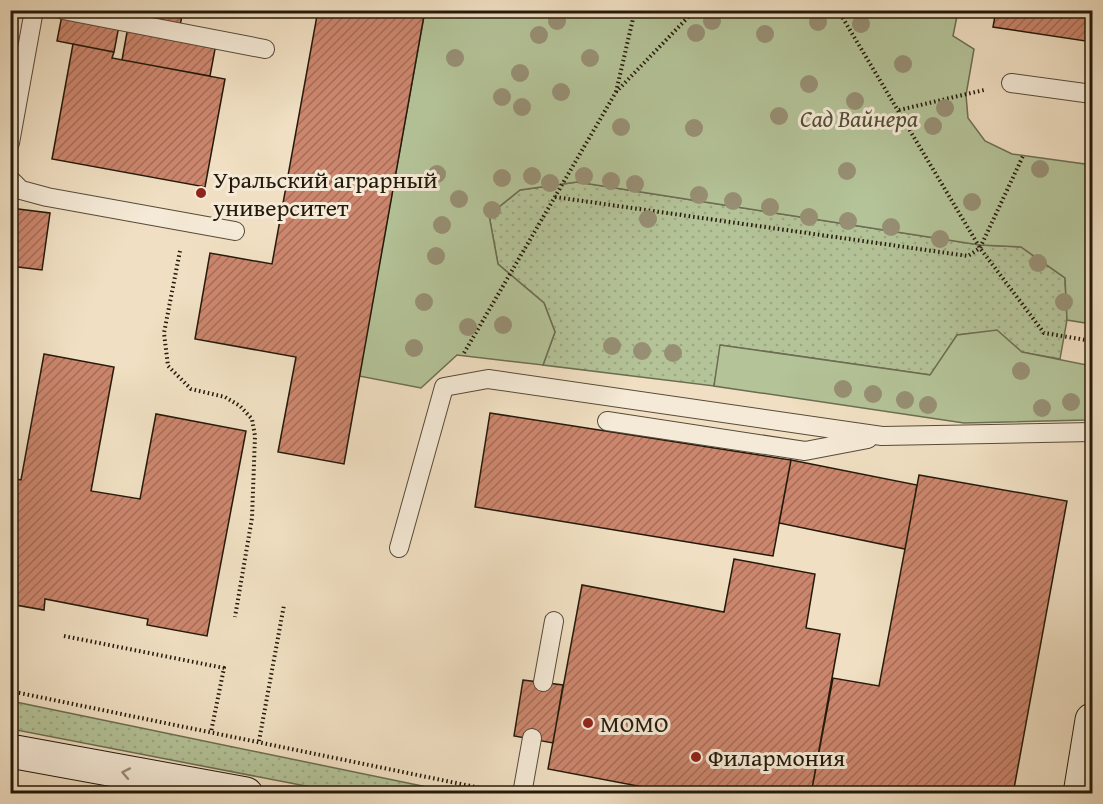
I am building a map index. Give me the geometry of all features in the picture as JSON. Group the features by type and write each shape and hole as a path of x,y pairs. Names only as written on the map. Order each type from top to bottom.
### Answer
{"main road":[{"path":"1080,794 1092,720"},
{"path":"10,751 246,794"}],"lane":[{"path":"10,143 34,10"},
{"path":"63,10 265,49"},
{"path":"1011,83 1092,94"},
{"path":"10,179 21,190 47,197 235,231"},
{"path":"399,548 444,387 488,379 882,436 1092,432"},
{"path":"607,421 805,451 882,436"},
{"path":"543,682 554,621"},
{"path":"522,794 532,738"}],"path":[{"path":"616,92 635,10"},
{"path":"444,387 616,92 695,10"},
{"path":"838,10 980,248 1044,333 1092,341"},
{"path":"899,110 1011,83"},
{"path":"555,197 969,256 980,248 1023,156"},
{"path":"185,222 164,333 168,366 190,389 225,397 240,406 252,419 255,436 252,518 235,617"},
{"path":"259,741 284,605"},
{"path":"64,636 224,668 212,732"},
{"path":"10,691 487,789"}],"green space":[{"name":"Сад Вайнера","path":"553,10 595,16 596,10 958,11 953,36 974,49 966,95 968,118 985,141 1012,154 1092,165 1092,324 1067,320 1065,278 1021,247 980,245 577,182 520,190 489,215 498,264 544,303 555,332 543,365 457,355 421,388 359,376 425,11"},
{"path":"577,182 980,245 1021,247 1065,278 1067,320 1060,359 1021,352 997,331 957,335 931,375 721,345 714,386 543,365 555,332 544,303 498,264 489,215 520,190"},
{"path":"997,330 1022,352 1092,366 1086,420 964,423 714,386 720,345 930,375 957,335"},
{"path":"11,701 456,793 342,793 11,729"}],"building":[{"path":"63,10 121,15 114,52 57,41"},
{"path":"131,10 183,10 180,26 218,33 210,76 122,60"},
{"path":"318,10 425,10 344,464 278,452 296,357 195,339 210,253 272,264"},
{"path":"996,10 1092,10 1092,42 993,27"},
{"path":"73,44 114,52 112,58 225,79 205,187 52,159"},
{"path":"10,208 50,213 42,270 10,266"},
{"path":"44,354 114,367 91,491 140,499 156,414 246,431 207,636 147,625 148,619 45,599 44,610 10,604 10,478 21,480"},
{"path":"490,413 791,460 773,556 475,507"},
{"path":"791,460 917,485 905,549 779,523"},
{"path":"919,475 1067,501 1013,794 811,794 833,678 879,686"},
{"path":"734,559 815,574 806,628 840,634 811,794 680,794 548,769 582,585 724,612"},
{"path":"523,680 563,685 553,743 514,736"}],"place":[{"name":"Уральский аграрный университет","path":"201,193"},
{"name":"MOMO","path":"588,723"},
{"name":"Филармония","path":"696,757"}]}
